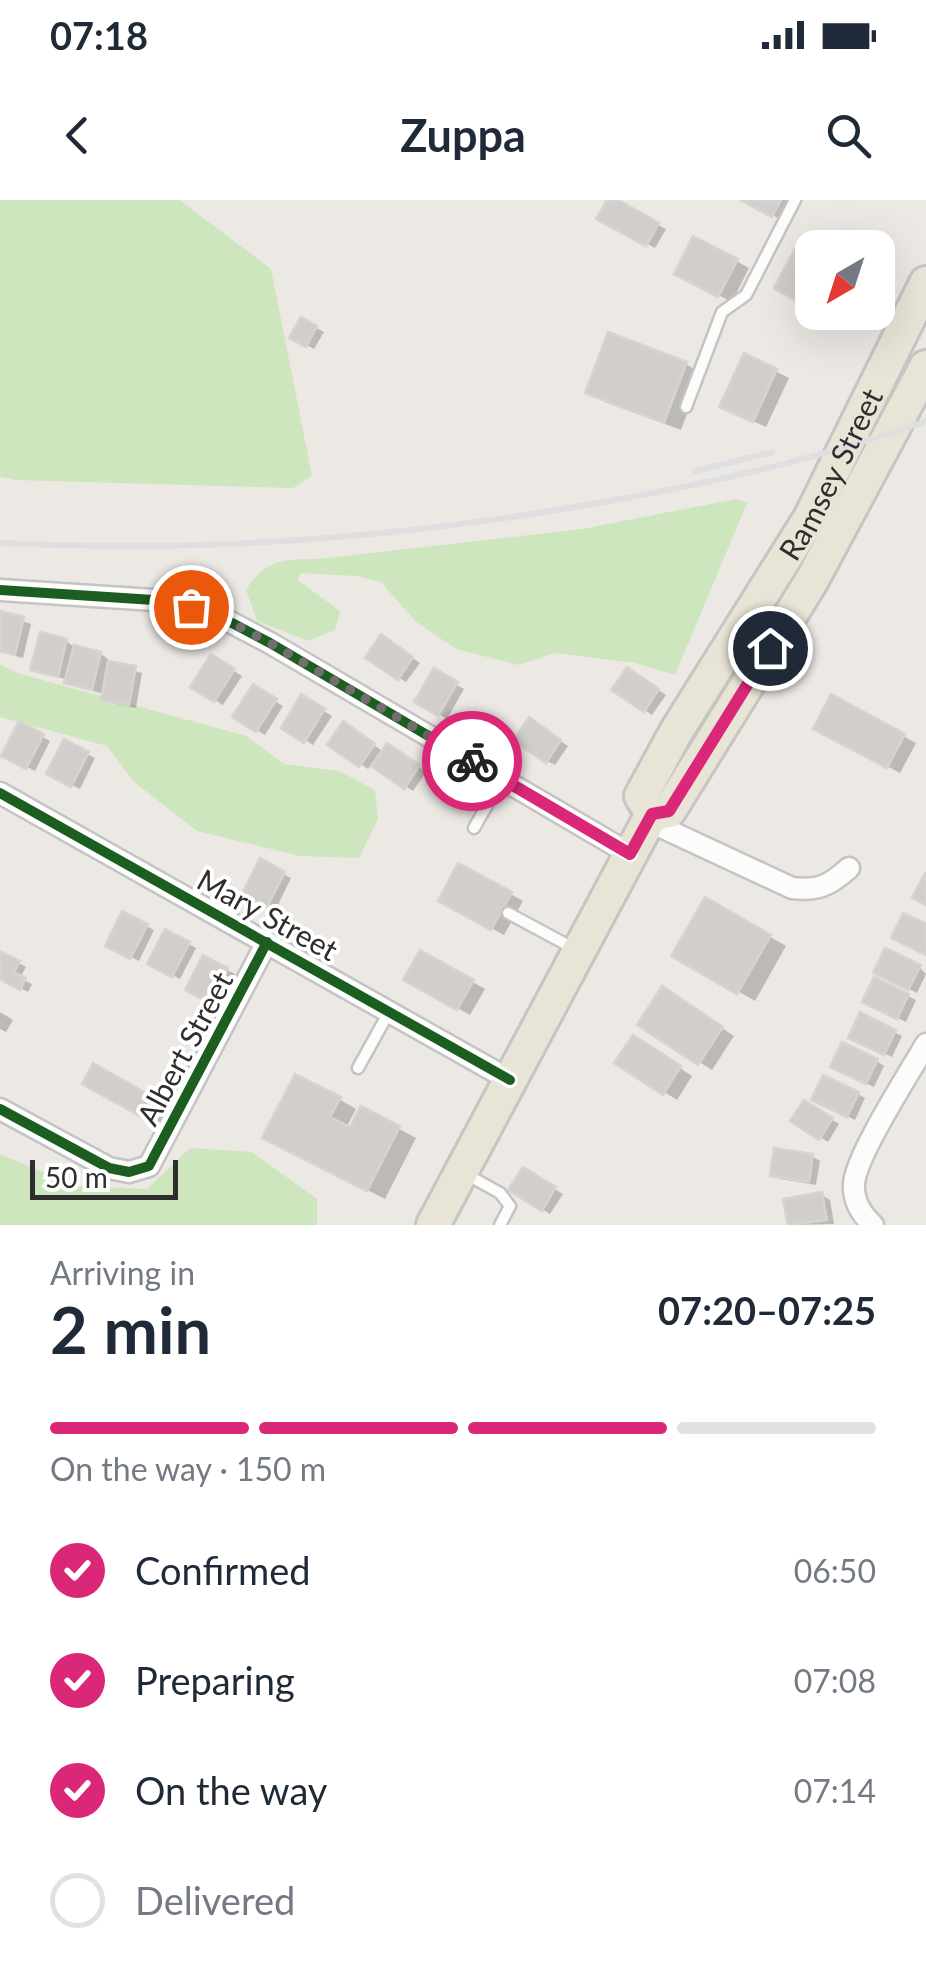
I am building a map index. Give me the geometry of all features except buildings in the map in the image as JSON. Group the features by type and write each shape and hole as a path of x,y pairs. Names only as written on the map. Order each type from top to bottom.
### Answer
{"main road":[{"name":"Ramsey Street","path":"650,817 641,796 677,730 810,518 926,284"},
{"name":"Ramsey Street","path":"434,1225 650,817 669,811 811,582 926,367"}],"street":[{"path":"0,590 169,601 213,613 630,854"},
{"name":"Mary Street","path":"0,793 510,1080"},
{"path":"650,817 792,888 815,891 832,884 849,868"},
{"name":"Albert Street","path":"0,1109 109,1168 129,1172 149,1166 268,942"},
{"path":"874,1225 858,1206 854,1194 857,1167 926,1044"}],"lane":[{"path":"686,407 722,312 746,295 794,200"},
{"path":"474,828 502,778"},
{"path":"508,913 578,951"},
{"path":"358,1068 389,1011"},
{"path":"462,1172 500,1193 510,1206 500,1225"}],"green space":[{"path":"0,200 179,200 271,269 312,476 293,488 0,477"},
{"path":"736,499 747,503 675,675 635,663 555,653 519,665 456,649 416,622 381,582 356,576 301,573 298,580 340,611 335,630 308,641 257,621 246,590 260,572 285,561 582,529"},
{"path":"0,664 17,673 246,736 284,764 339,771 375,790 378,819 359,858 300,856 197,831 134,782 107,746 0,717"},
{"path":"190,1148 252,1152 317,1199 317,1225 0,1225 0,1154 75,1186 147,1189"}],"railway":[{"path":"0,543 219,544 437,527 581,506 712,481 841,448 926,421"},
{"path":"695,471 773,452"}],"cycle path":[{"path":"0,590 169,601 213,613 630,854"},
{"path":"0,793 510,1080"},
{"path":"0,1109 109,1168 129,1172 149,1166 267,942"}],"way so far":[{"path":"191,607 213,613 270,643 472,761"}],"route":[{"path":"472,761 630,854 652,814 669,811 770,648"}]}
